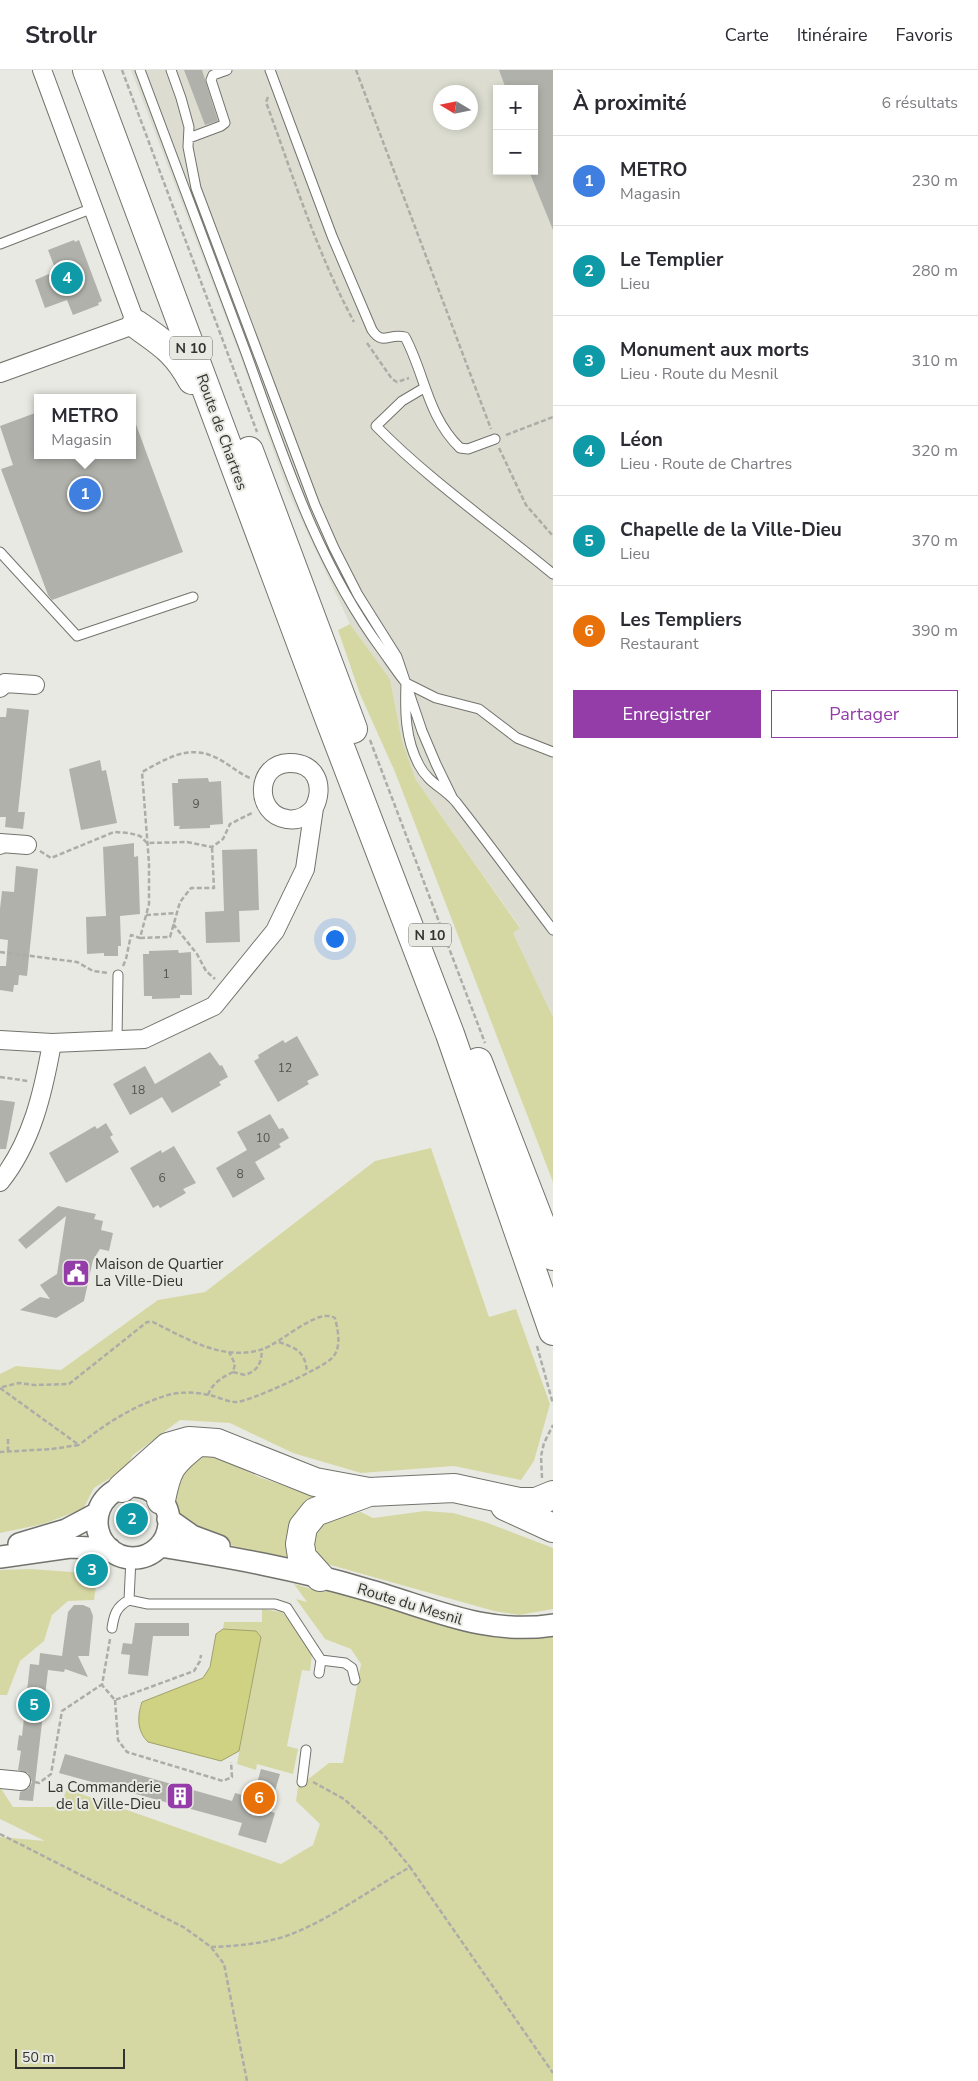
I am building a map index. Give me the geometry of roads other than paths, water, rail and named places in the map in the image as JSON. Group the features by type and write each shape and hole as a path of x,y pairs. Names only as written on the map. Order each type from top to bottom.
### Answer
{"main road":[{"name":"Route de Chartres","path":"87,70 260,535 302,619"},
{"name":"Route de Chartres","path":"107,70 302,619"},
{"path":"136,324 171,349 183,363 194,383 227,474 260,535"},
{"name":"N 10","path":"302,619 369,772 553,1256"},
{"name":"N 10","path":"302,619 450,1034 553,1331"},
{"path":"122,1488 168,1447 189,1441 217,1443 315,1482 369,1492 454,1488 519,1502 536,1502 548,1489"},
{"path":"165,1510 166,1474 176,1459 197,1442"},
{"path":"320,1577 302,1556 300,1544 304,1527 315,1512 369,1492"},
{"path":"474,1492 553,1528"}],"street":[{"path":"0,373 136,324 42,70"},
{"path":"0,688 5,683 35,685"},
{"path":"0,1040 52,1043 144,1039 214,1006 275,931 305,869 314,808 319,799 318,779 307,766 298,762 283,763 274,767 267,774 263,783 262,796 266,806 272,813 281,818 292,820 302,818 314,808"},
{"path":"0,843 27,845"},
{"path":"0,1182 28,1137 44,1084 52,1043"},
{"path":"0,1547 30,1542 66,1530 98,1514 108,1497 122,1488 133,1486 144,1488 153,1493 165,1510 165,1538 160,1546 151,1553 142,1557 123,1557 103,1542 99,1533 98,1514"},
{"name":"Route du Mesnil","path":"165,1510 192,1536 268,1564"},
{"name":"Route du Mesnil","path":"160,1546 268,1564 365,1589 464,1621 491,1626 553,1625"},
{"path":"0,1557 70,1547 110,1549"},
{"path":"0,1779 21,1781"}],"lane":[{"path":"140,70 275,433 319,545 365,628 394,670 406,683 436,698 479,709 517,738 553,752"},
{"path":"171,70 186,116 188,147 196,188 315,505 358,595 397,657 422,731 454,800 553,930"},
{"path":"188,138 225,123 211,80 213,76 227,70"},
{"path":"270,70 332,236 372,330 381,339 393,336 404,337 412,351 433,410 460,448 468,449 495,439"},
{"path":"0,244 93,208"},
{"path":"424,388 402,401 376,426 401,452 435,481 553,574"},
{"path":"0,552 77,636 192,597"},
{"path":"406,683 405,714 412,750 426,778 454,800"},
{"path":"117,1040 118,975"},
{"path":"129,1600 131,1558"},
{"path":"112,1628 117,1609 129,1600 148,1604 275,1604 287,1608 321,1660 320,1673"},
{"path":"321,1660 345,1663 352,1668 355,1680"},
{"path":"302,1782 306,1750"}],"place":[{"name":"Léon","path":"67,278"},
{"name":"METRO","path":"85,494"},
{"name":"Maison de Quartier La Ville-Dieu","path":"76,1273"},
{"name":"Le Templier","path":"132,1519"},
{"name":"Monument aux morts","path":"92,1570"},
{"name":"Chapelle de la Ville-Dieu","path":"34,1705"},
{"name":"La Commanderie de la Ville-Dieu","path":"180,1796"},
{"name":"Les Templiers","path":"259,1798"}]}
